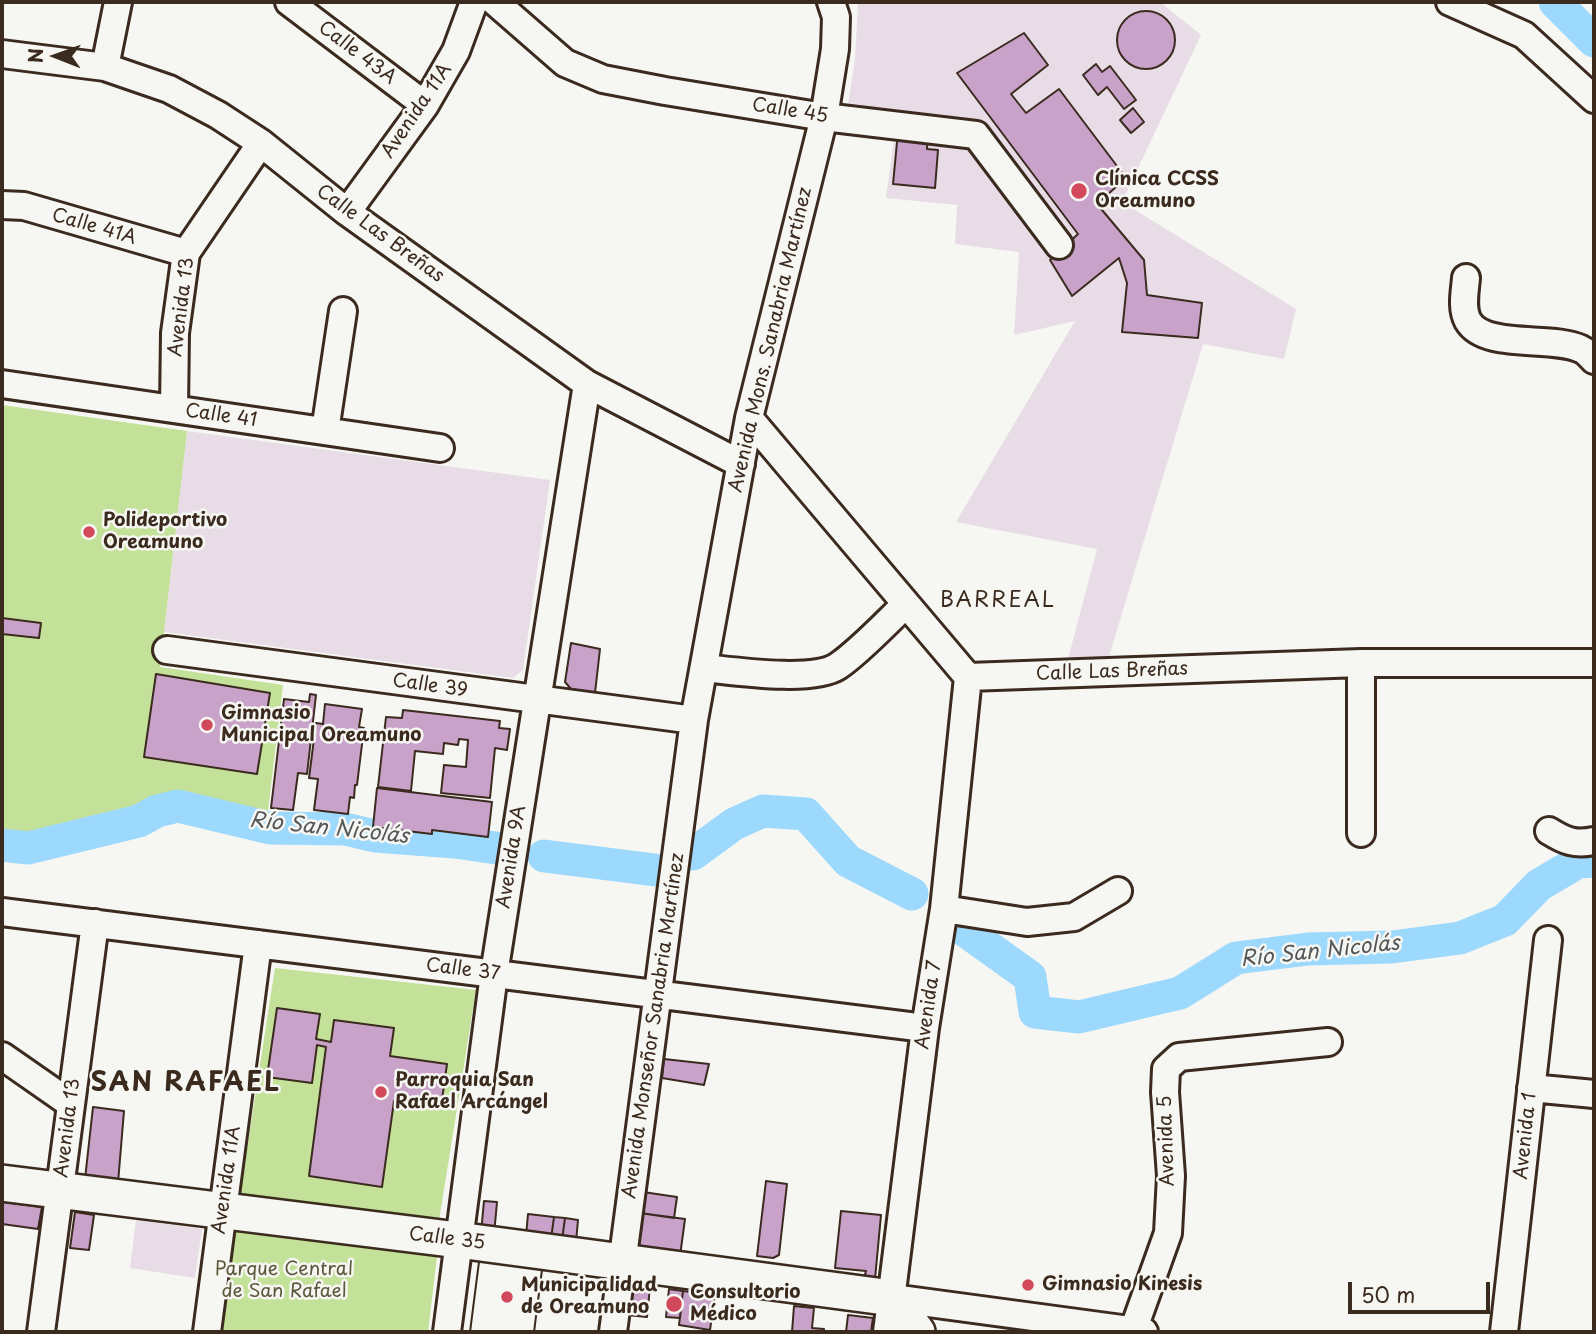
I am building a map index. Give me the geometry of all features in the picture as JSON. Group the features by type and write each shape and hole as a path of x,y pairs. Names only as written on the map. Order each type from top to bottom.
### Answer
{"main road":[{"name":"Calle 35","path":"2,1183 892,1298"},
{"path":"892,1298 917,1332"}],"street":[{"path":"104,67 118,2"},
{"name":"Calle 43A","path":"289,2 425,104"},
{"name":"Avenida 11A","path":"347,212 425,104 456,51 474,2"},
{"name":"Calle 45","path":"495,2 565,63 603,79 824,117 976,135 1059,245"},
{"name":"Avenida Mons. Sanabria Martínez","path":"694,720 749,418 824,117 835,49 836,18 831,2"},
{"path":"1450,2 1524,35 1594,99"},
{"name":"Calle Las Breñas","path":"2,54 104,67 169,89 218,115 261,143 347,212 587,384 741,464"},
{"name":"Avenida 13","path":"174,409 175,332 186,253 261,143"},
{"name":"Calle 41A","path":"2,205 24,206 186,253"},
{"path":"1466,278 1464,309 1468,321 1479,333 1497,338 1533,340 1581,349 1594,360"},
{"path":"325,431 343,311"},
{"name":"Calle 41","path":"2,384 440,448"},
{"name":"Avenida 9A","path":"447,1332 494,974 587,384"},
{"path":"749,418 968,677"},
{"path":"704,668 784,674 822,673 837,666 906,604"},
{"name":"Calle 39","path":"167,650 694,720"},
{"path":"1361,833 1362,663"},
{"name":"Calle Las Breñas","path":"968,677 1362,663 1594,663"},
{"name":"Avenida 7","path":"887,1332 925,1028 944,909 968,677"},
{"name":"Avenida Monseñor Sanabria Martínez","path":"613,1332 694,720"},
{"path":"1549,831 1565,841 1579,844 1594,841"},
{"path":"944,909 1027,922 1074,916 1118,891"},
{"name":"Calle 37","path":"2,912 925,1028"},
{"name":"Avenida 13","path":"41,1332 95,923"},
{"name":"Avenida 1","path":"1504,1332 1548,940"},
{"name":"Avenida 11A","path":"207,1332 258,944"},
{"name":"Avenida 5","path":"1139,1331 1168,1233 1171,1176 1166,1069 1179,1057 1328,1042"},
{"path":"2,1056 71,1104"},
{"path":"1531,1088 1594,1094"},
{"path":"892,1298 1139,1331"}],"shaded area":[{"path":"858,2 1160,2 1201,35 1122,202 1296,309 1284,359 1203,344 1108,660 1068,659 1097,549 956,522 1075,321 1014,335 1019,252 955,244 957,205 886,198 894,139 844,130 855,59"},
{"path":"187,431 550,480 523,670 513,678 164,632"},
{"path":"136,1220 202,1229 195,1278 130,1268"}],"green space":[{"name":"Polideportivo Oreamuno","path":"2,405 187,431 160,667 283,685 268,811 163,795 101,824 31,835 2,831"},
{"path":"275,968 476,990 438,1227 239,1200","holes":["277,1009 319,1014 316,1039 331,1042 335,1020 394,1028 390,1056 447,1064 440,1107 394,1101 382,1186 309,1176 326,1047 317,1045 311,1083 267,1077"]},
{"name":"Parque Central de San Rafael","path":"232,1223 438,1248 428,1332 219,1332"}],"building":[{"path":"1146,11 1157,13 1170,24 1175,40 1173,51 1162,64 1146,69 1135,67 1122,56 1117,40 1119,29 1130,16"},
{"name":"Clínica CCSS Oreamuno","path":"1024,33 1048,65 1011,94 1026,113 1059,89 1126,178 1097,204 1144,260 1147,295 1202,303 1198,338 1122,332 1127,283 1119,258 1072,296 1050,260 1078,234 957,73"},
{"path":"1096,64 1102,72 1110,66 1136,100 1124,109 1107,87 1098,95 1083,75"},
{"path":"1133,108 1144,122 1131,133 1120,120"},
{"path":"898,132 928,135 927,149 938,150 935,188 893,184"},
{"path":"2,618 41,623 39,638 2,634"},
{"path":"571,643 600,649 595,693 571,689 565,682"},
{"name":"Gimnasio Municipal Oreamuno","path":"156,674 270,693 257,774 144,757"},
{"path":"310,694 316,695 307,774 298,773 293,810 271,808 284,699 309,702"},
{"path":"325,704 362,709 359,727 364,728 357,785 354,798 350,797 348,814 314,810 318,779 309,778 316,723 323,724"},
{"path":"403,710 500,721 499,728 510,729 507,750 495,748 490,798 441,793 444,765 466,767 468,740 459,739 458,745 444,743 443,754 415,751 411,791 378,787 386,717 402,718"},
{"path":"377,788 492,802 488,837 432,830 432,834 373,827"},
{"name":"Parroquia San Rafael Arcángel","path":"277,1008 320,1014 316,1039 331,1042 334,1020 394,1028 390,1056 447,1064 441,1107 394,1101 382,1187 309,1176 326,1047 317,1045 312,1083 267,1077"},
{"path":"664,1059 709,1064 704,1085 662,1078"},
{"path":"93,1107 124,1111 118,1183 85,1179"},
{"path":"766,1181 787,1184 779,1255 773,1258 757,1256"},
{"path":"643,1192 677,1197 674,1218 640,1213"},
{"path":"484,1201 497,1202 494,1235 481,1233"},
{"path":"3,1202 42,1207 38,1229 2,1224"},
{"path":"841,1211 881,1215 875,1279 864,1278 866,1271 835,1268"},
{"path":"75,1212 94,1215 89,1250 70,1248"},
{"path":"640,1213 685,1219 680,1256 635,1250"},
{"path":"528,1214 554,1217 551,1239 526,1236"},
{"path":"554,1217 565,1218 562,1240 551,1239"},
{"path":"565,1218 578,1220 576,1242 562,1240"},
{"name":"Municipalidad de Oreamuno","path":"480,1254 543,1262 534,1332 470,1332"},
{"name":"Municipalidad de Oreamuno","path":"480,1254 543,1262 534,1332 470,1332"},
{"path":"630,1285 650,1287 647,1317 627,1315"},
{"name":"Consultorio Médico","path":"669,1289 683,1291 680,1318 666,1317"},
{"path":"683,1291 715,1295 710,1330 679,1325"},
{"path":"794,1306 814,1308 812,1328 824,1329 824,1332 792,1332"},
{"path":"848,1315 873,1318 871,1332 846,1332"}],"waterway":[{"path":"1555,2 1594,41"},
{"name":"Río San Nicolás","path":"2,845 28,848 139,821 157,811 178,806 270,828 345,829 375,836 496,848"},
{"name":"Río San Nicolás","path":"693,854 734,824 763,811 806,814 848,861 912,894"},
{"name":"Río San Nicolás","path":"544,856 655,870"},
{"name":"Río San Nicolás","path":"956,924 1030,977 1035,1012 1079,1017 1180,993 1236,958 1308,949 1392,947 1460,938 1505,920 1539,885 1578,862 1594,861"}],"place":[{"name":"Clínica CCSS Oreamuno","path":"1079,191"},
{"name":"Polideportivo Oreamuno","path":"89,532"},
{"name":"Gimnasio Municipal Oreamuno","path":"207,725"},
{"name":"Parroquia San Rafael Arcángel","path":"381,1092"},
{"name":"Gimnasio Kinesis","path":"1028,1285"},
{"name":"Municipalidad de Oreamuno","path":"507,1297"},
{"name":"Consultorio Médico","path":"674,1304"}],"district":[{"name":"BARREAL","path":"998,601"},
{"name":"SAN RAFAEL","path":"186,1084"}]}
